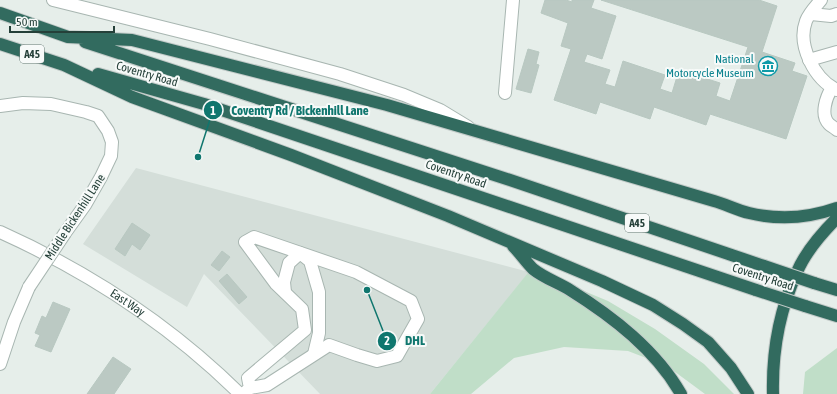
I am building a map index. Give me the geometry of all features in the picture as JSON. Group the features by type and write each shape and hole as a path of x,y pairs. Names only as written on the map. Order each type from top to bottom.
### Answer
{"highway":[{"name":"A45","path":"0,13 68,37"},
{"path":"68,37 132,40 388,105 714,200 749,212 777,217 799,216 837,208"},
{"name":"Coventry Road","path":"68,37 510,180 837,290"},
{"name":"A45","path":"0,44 64,65"},
{"path":"64,65 132,97 291,154 448,216 653,305 708,342 731,368 748,394"},
{"name":"Coventry Road","path":"64,65 204,104 837,316"},
{"path":"773,394 774,349 782,311 797,271 818,240 837,218"},
{"path":"510,243 534,269 571,290 630,334 665,370 681,394"}],"street":[{"path":"53,0 210,39 340,74 404,95 440,110 472,130"},
{"path":"505,93 513,0"},
{"path":"821,0 807,19 804,28 803,40 809,60 819,75 835,89 828,94 825,115 828,124 837,130"},
{"path":"811,14 831,16 837,14"},
{"path":"809,60 837,52"},
{"name":"Middle Bickenhill Lane","path":"0,106 23,103 51,104 86,112 98,116 108,131 112,142 111,156 101,177 29,287 14,322 0,364"},
{"name":"East Way","path":"0,232 27,244 79,272 122,298 245,392"},
{"path":"254,237 356,272 411,300 418,319 397,356 377,361 328,345 267,385 245,392 248,378 305,330 302,309 276,284 245,242 254,237"},
{"path":"285,292 284,282 289,263 300,253"},
{"path":"300,253 310,262 320,292 319,333 314,354"}],"shaded area":[{"path":"136,168 529,272 430,394 320,394 204,274 187,307 83,244"}],"green space":[{"path":"531,269 608,301 655,329 704,364 734,394 705,394 667,366 628,351 564,347 514,358 471,394 430,394"},
{"path":"837,348 837,394 803,394 805,372"}],"building":[{"name":"National Motorcycle Museum","path":"545,0 566,0 572,2 572,0 594,0 591,8 616,16 602,59 587,54 584,62 610,70 605,84 615,87 623,61 665,75 660,89 672,93 679,70 720,83 716,96 730,101 748,47 601,0 759,0 777,6 762,52 795,63 792,71 807,76 786,139 710,114 706,125 654,107 650,119 600,102 596,114 554,100 571,49 561,46 568,23 541,13"},
{"path":"528,49 539,52 536,64 539,65 531,93 516,89"},
{"path":"132,223 150,235 140,250 132,244 125,256 115,249"},
{"path":"222,251 230,257 219,271 211,265"},
{"path":"227,274 247,297 239,304 219,281"},
{"path":"53,302 70,309 51,352 35,346 40,335 35,333 42,316 46,318"},
{"path":"113,357 131,369 114,394 87,394"}],"place":[{"name":"National Motorcycle Museum","path":"768,66"},
{"name":"Coventry Rd / Bickenhill Lane","path":"198,157"},
{"name":"DHL","path":"367,290"}]}
